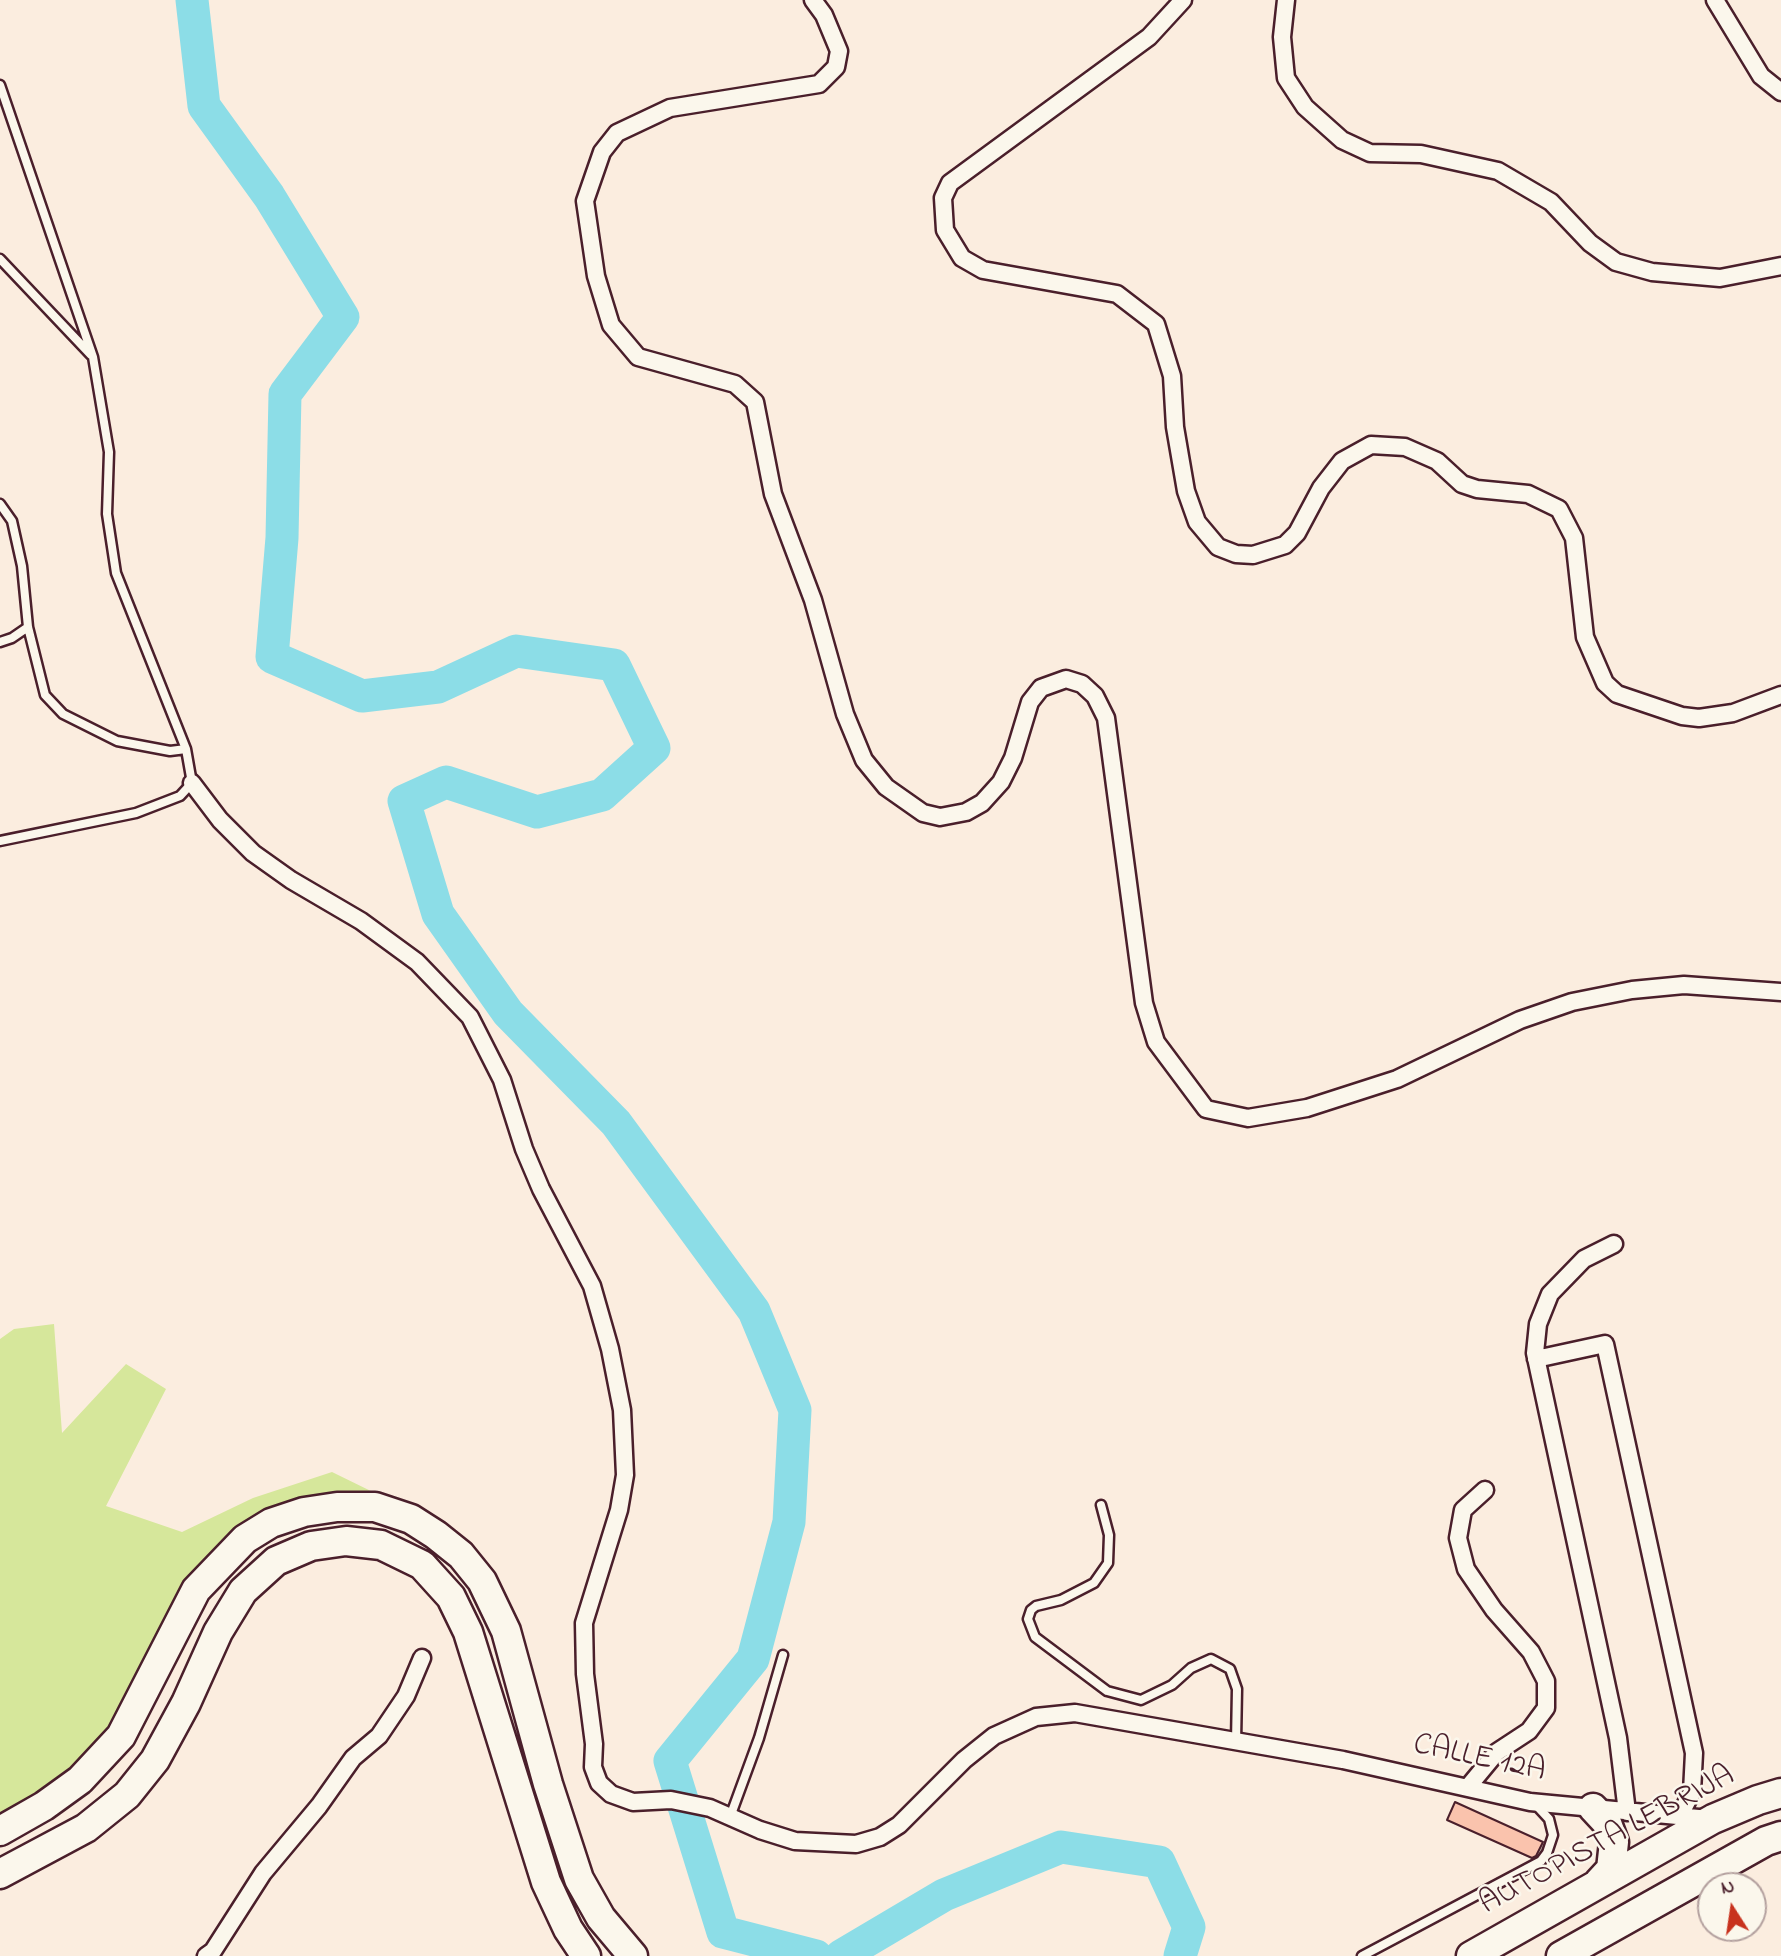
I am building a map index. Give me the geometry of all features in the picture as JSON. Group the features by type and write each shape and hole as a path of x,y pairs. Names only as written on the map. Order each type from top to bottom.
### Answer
{"highway":[{"path":"0,1831 44,1806 80,1780 121,1735 196,1590 245,1539 271,1523 304,1512 346,1506 375,1507 411,1519 436,1535 461,1555 482,1581 506,1631 548,1784 579,1879 600,1918 633,1956"},
{"path":"0,1874 86,1828 127,1795 155,1760 186,1703 218,1633 243,1591 276,1561 311,1546 346,1541 381,1545 422,1565 451,1597 468,1632 546,1882 568,1929 586,1956"},
{"name":"AUTOPISTA LEBRIJA","path":"1471,1956 1713,1819 1781,1793"},
{"path":"1593,1808 1607,1823 1614,1842 1611,1869 1597,1884"},
{"path":"1561,1956 1754,1848 1781,1836"}],"street":[{"path":"813,0 824,15 839,51 836,67 819,84 670,108 617,133 602,152 585,201 596,276 611,324 638,357 735,384 755,402 773,494 813,600 845,714 864,760 886,787 923,813 940,817 966,812 982,803 1001,782 1013,758 1030,702 1041,688 1066,679 1082,684 1095,696 1106,718 1144,1003 1156,1042 1206,1109 1248,1118 1307,1108 1397,1079 1520,1020 1572,1002 1632,990 1684,985 1781,992"},
{"path":"1183,0 1149,37 950,183 943,198 945,230 962,258 983,270 1117,294 1156,324 1172,376 1175,427 1186,491 1197,522 1218,547 1236,554 1253,555 1285,545 1297,533 1321,488 1342,461 1371,445 1405,447 1437,461 1462,484 1478,489 1528,494 1559,509 1574,538 1585,637 1605,683 1617,694 1682,716 1699,718 1732,713 1781,695"},
{"path":"1286,0 1282,37 1286,78 1305,107 1342,139 1370,153 1421,154 1498,171 1551,202 1590,243 1616,262 1652,272 1720,278 1781,266"},
{"path":"1715,0 1761,75 1781,92"},
{"name":"CALLE 12A","path":"192,783 220,820 253,853 361,921 417,962 470,1017 502,1080 524,1149 541,1189 592,1286 610,1349 622,1410 625,1475 619,1510 584,1623 584,1674 594,1744 593,1767 599,1783 617,1798 634,1802 671,1800 710,1808 795,1841 843,1845 869,1841 899,1825 964,1760 993,1736 1021,1722 1055,1714 1075,1713 1343,1760 1530,1802 1713,1819"},
{"path":"1614,1244 1584,1259 1550,1294 1538,1324 1536,1359 1618,1738 1627,1812"},
{"path":"1536,1359 1605,1344 1694,1753 1692,1792 1679,1816"},
{"path":"1468,1787 1497,1752 1529,1731 1546,1708 1546,1681 1531,1652 1494,1610 1466,1569 1458,1538 1463,1510 1485,1490"},
{"path":"206,1956 213,1951 263,1873 319,1806 353,1758 379,1736 406,1696 422,1658"}],"lane":[{"path":"0,85 93,357 109,452 107,514 116,573 186,749 192,783 180,796 136,813 0,841"},
{"path":"0,259 93,357"},
{"path":"0,503 12,522 28,627 45,695 63,714 117,741 170,751 186,749"},
{"path":"0,642 12,638 28,627"},
{"path":"1101,1505 1109,1535 1108,1563 1094,1583 1061,1600 1031,1610 1028,1619 1035,1637 1107,1691 1141,1700 1172,1685 1191,1668 1211,1659 1230,1669 1237,1689 1236,1742"},
{"path":"730,1817 759,1738 783,1656"},
{"path":"1362,1956 1541,1861 1551,1845 1552,1827 1544,1811 1530,1802"}],"green space":[{"path":"54,1324 62,1433 126,1364 166,1389 106,1506 182,1532 253,1498 332,1472 379,1495 219,1547 120,1733 0,1831 0,1339 14,1329"}],"building":[{"path":"1455,1802 1543,1842 1536,1856 1532,1858 1447,1820"}],"waterway":[{"path":"192,0 204,106 269,196 343,317 285,394 282,538 272,657 362,696 438,687 516,651 614,665 654,748 602,795 537,812 446,782 404,801 438,914 508,1013 616,1123 754,1311 795,1410 789,1522 753,1659 670,1761 723,1932 816,1956"},
{"path":"841,1956 944,1895 1061,1847 1159,1862 1189,1927 1180,1956"}]}
